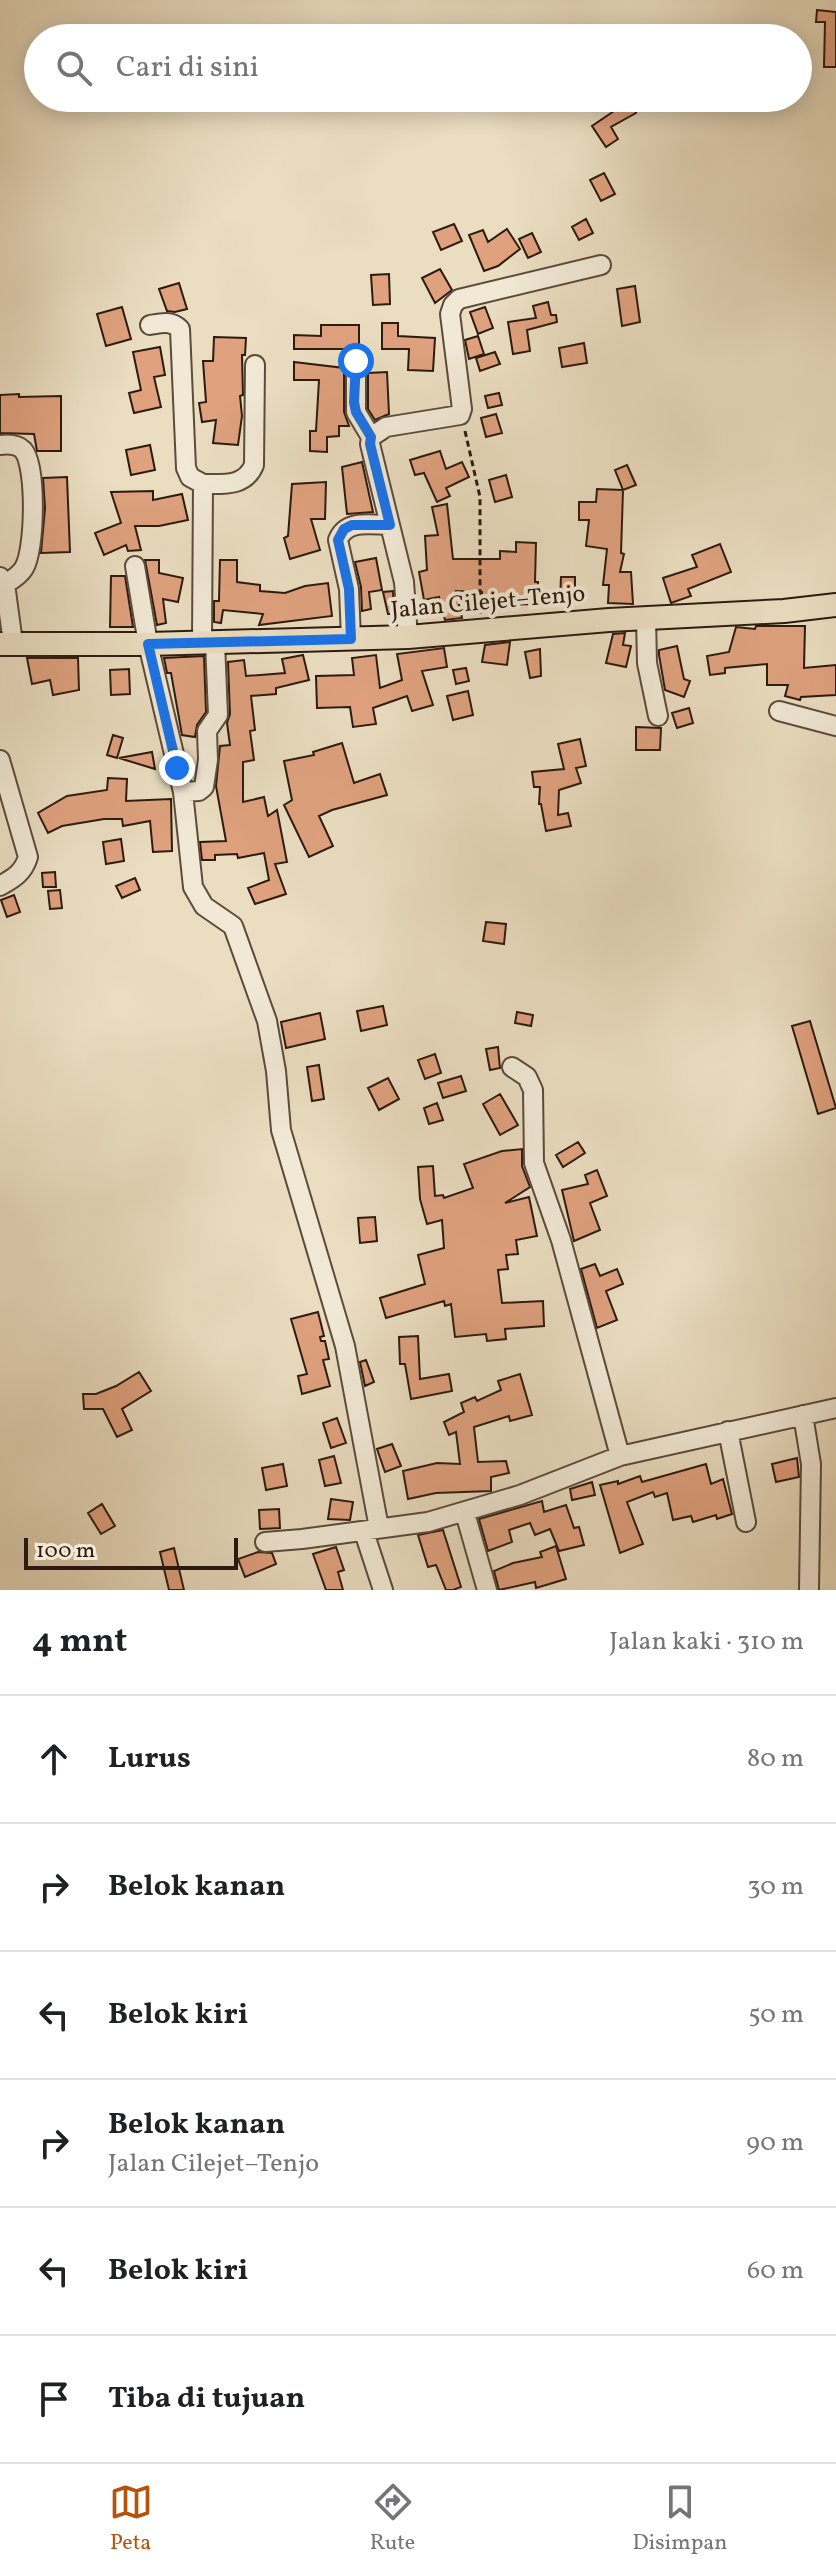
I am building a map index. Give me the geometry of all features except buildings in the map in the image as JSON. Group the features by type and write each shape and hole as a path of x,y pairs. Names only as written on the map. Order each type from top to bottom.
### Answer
{"main road":[{"name":"Jalan Cilejet–Tenjo","path":"6,643 148,644 408,637 836,605"}],"street":[{"path":"371,437 386,427 460,415 462,409 450,314 459,299 601,265"},
{"path":"150,325 175,324 180,329 186,468 190,477 203,484 241,481 249,476 254,465 255,365"},
{"path":"356,361 354,402 356,412 371,437 370,444 404,582 408,637"},
{"path":"0,445 12,444 23,449 28,459 32,503 32,548 24,568 3,581 6,643"},
{"path":"183,792 199,791 204,787 208,760 207,731 218,715 208,642 203,484"},
{"path":"351,639 349,589 338,540 344,529 352,525 390,525"},
{"path":"135,566 148,644 183,792 193,887 204,906 233,926 267,1021 276,1071 281,1130 345,1346 383,1590"},
{"path":"646,618 647,663 658,716"},
{"path":"779,711 836,726"},
{"path":"0,760 28,857 16,877 0,886"},
{"path":"512,1067 527,1077 533,1090 534,1163 561,1240 620,1456"},
{"path":"265,1542 406,1527 465,1513 620,1456 836,1408"},
{"path":"803,1415 811,1464 809,1590"},
{"path":"728,1431 746,1522"},
{"path":"465,1513 487,1590"}],"path":[{"path":"460,415 480,497 480,630"}],"route":[{"path":"177,768 148,644 351,639 349,589 339,549 340,533 352,525 390,525 370,444 371,437 356,412 356,361"}]}
